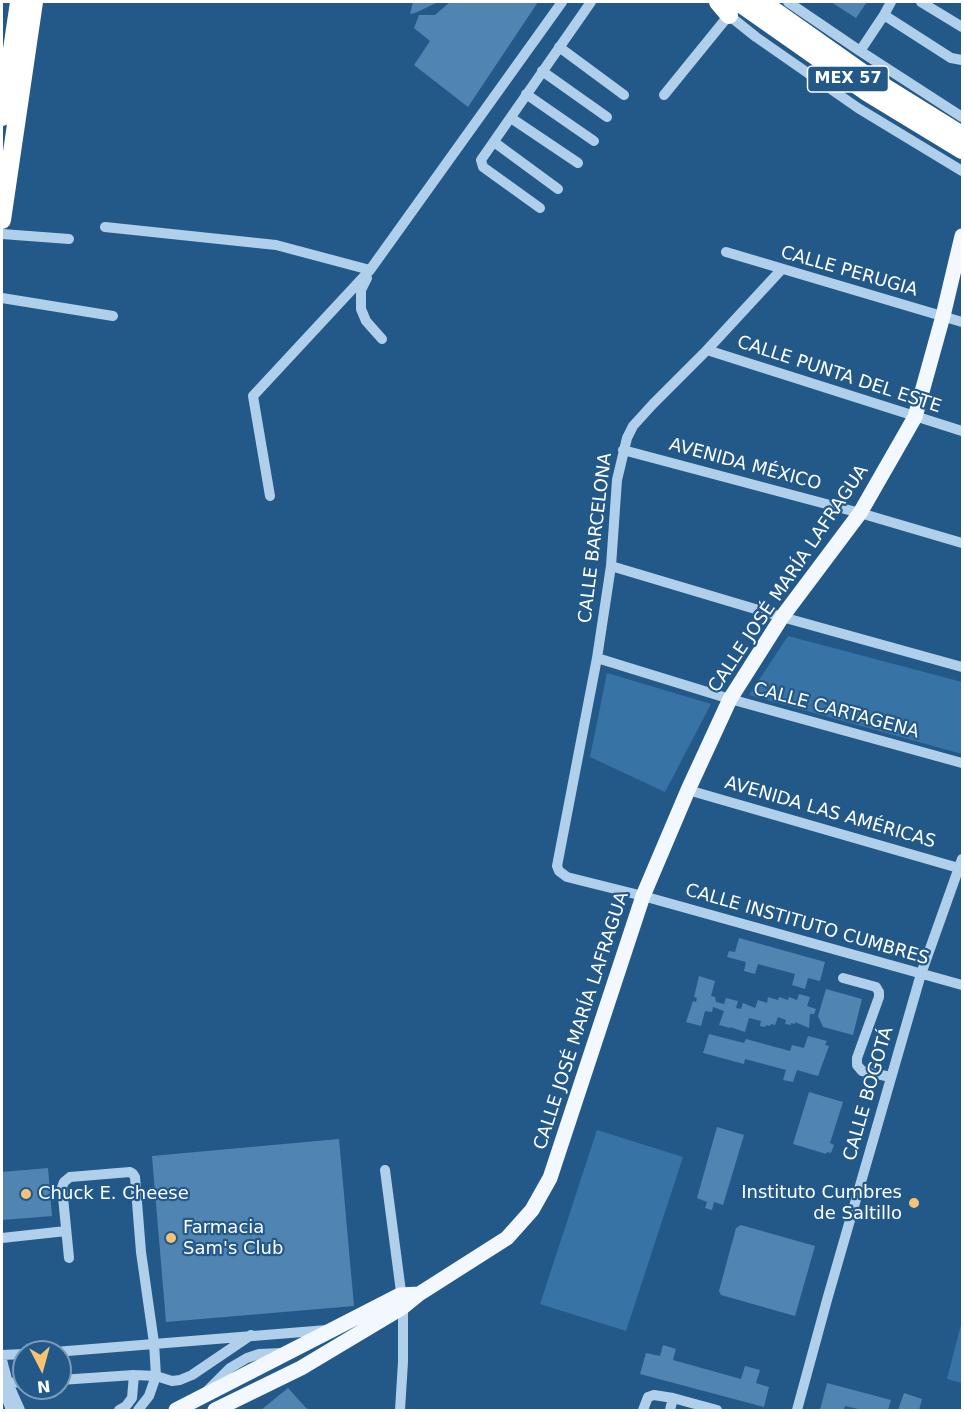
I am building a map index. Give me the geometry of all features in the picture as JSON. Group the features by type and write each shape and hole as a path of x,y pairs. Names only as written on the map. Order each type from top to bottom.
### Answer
{"highway":[{"path":"2,117 19,2"},
{"path":"2,220 34,2"},
{"name":"MEX 57","path":"762,2 870,78 963,135"},
{"name":"MEX 57","path":"728,6 963,150"}],"main road":[{"name":"CALLE JOSÉ MARÍA LAFRAGUA","path":"176,1410 333,1330 419,1294 507,1238 532,1209 550,1178 643,896 687,790 730,699 782,617 860,513 915,417 962,237"},
{"name":"CALLE JOSÉ MARÍA LAFRAGUA","path":"215,1410 302,1368 402,1301"}],"street":[{"path":"270,496 253,396 370,270 562,2"},
{"path":"540,208 483,167 483,157 591,2"},
{"path":"711,2 728,6 756,37 849,101 963,171"},
{"path":"788,2 963,117"},
{"path":"860,51 891,2"},
{"path":"921,2 963,27"},
{"path":"663,95 728,6"},
{"path":"884,15 951,58 963,60"},
{"path":"559,47 624,95"},
{"path":"542,71 607,117"},
{"path":"526,94 594,141"},
{"path":"902,135 911,136 924,132 933,121 936,109 934,99"},
{"path":"511,118 578,163"},
{"path":"494,141 558,189"},
{"path":"105,226 276,245 370,270"},
{"path":"2,234 69,239"},
{"name":"CALLE PERUGIA","path":"726,252 963,322"},
{"path":"370,270 361,290 361,309 366,321 382,339"},
{"name":"CALLE BARCELONA","path":"557,866 597,658 611,566 617,480 623,450 633,426 781,270"},
{"path":"2,298 113,316"},
{"name":"CALLE PUNTA DEL ESTE","path":"707,350 963,431"},
{"name":"AVENIDA MÉXICO","path":"623,450 963,543"},
{"path":"611,566 782,617 963,667"},
{"name":"CALLE CARTAGENA","path":"597,658 730,699 963,763"},
{"name":"AVENIDA LAS AMÉRICAS","path":"687,790 961,865"},
{"name":"CALLE BOGOTÁ","path":"797,1410 826,1300 921,974 961,865"},
{"name":"CALLE INSTITUTO CUMBRES","path":"557,866 559,872 567,877 963,985"},
{"path":"843,978 876,987 879,992 856,1058 857,1065 862,1071 891,1077"},
{"path":"385,1170 402,1301 400,1410"},
{"path":"69,1258 62,1187 67,1178 130,1172 133,1174 156,1376 148,1396 138,1410"},
{"path":"2,1238 66,1231"},
{"path":"72,1350 333,1330"},
{"path":"72,1379 134,1375 156,1376 172,1381 192,1375 251,1335"},
{"path":"2,1360 11,1410"},
{"path":"123,1408 132,1398 134,1375"},
{"path":"5,1385 20,1410"},
{"path":"643,1410 650,1395 673,1398 717,1410"},
{"path":"670,1410 673,1398"}],"shaded area":[{"path":"788,636 962,682 962,754 749,695"},
{"path":"607,673 711,704 665,792 590,757"},
{"path":"597,1130 683,1157 626,1331 540,1304"},
{"path":"962,1321 962,1383 947,1379"}],"building":[{"path":"413,2 438,2 410,14"},
{"path":"450,2 538,2 468,107 414,65 430,41 414,28 419,15 435,15"},
{"path":"831,2 867,2 856,18"},
{"path":"739,938 825,962 820,981 808,978 805,989 792,985 795,974 758,964 755,974 744,971 746,962 727,957 729,951 735,952"},
{"path":"699,976 715,981 711,996 715,997 716,1002 724,1004 726,998 738,1001 736,1008 741,1009 743,1003 755,1008 758,1000 767,1003 768,997 788,1000 789,997 797,1000 799,994 810,997 807,1006 816,1009 814,1014 810,1014 809,1028 795,1022 791,1025 785,1024 786,1020 778,1017 775,1025 765,1027 760,1026 761,1021 749,1018 745,1032 719,1025 724,1011 713,1007 712,1012 705,1011 701,1026 686,1022 693,1001 696,1002 697,998 694,997"},
{"path":"826,989 862,999 853,1035 823,1027 818,1016"},
{"path":"709,1034 744,1043 746,1039 790,1051 792,1045 804,1048 808,1036 827,1041 825,1045 829,1046 818,1076 797,1070 793,1082 783,1080 786,1070 745,1059 744,1064 703,1053"},
{"path":"809,1092 843,1102 830,1143 834,1145 831,1153 826,1154 793,1144"},
{"path":"717,1127 744,1135 723,1205 714,1202 712,1210 705,1208 707,1202 697,1198"},
{"path":"339,1139 354,1306 166,1322 152,1156"},
{"name":"Chuck E. Cheese","path":"48,1168 52,1216 2,1220 2,1172"},
{"path":"741,1225 815,1246 795,1316 721,1295 719,1291 736,1228"},
{"path":"663,1345 676,1349 673,1360 741,1379 745,1366 760,1370 756,1383 769,1387 764,1407 640,1374 646,1353 660,1356"},
{"path":"827,1383 891,1400 888,1410 863,1410 845,1406 844,1410 820,1410"},
{"path":"288,1388 308,1410 261,1410"},
{"path":"904,1393 922,1399 919,1410 898,1410"}],"place":[{"name":"Chuck E. Cheese","path":"26,1194"},
{"name":"Instituto Cumbres de Saltillo","path":"914,1203"},
{"name":"Farmacia Sam's Club","path":"171,1238"}]}
